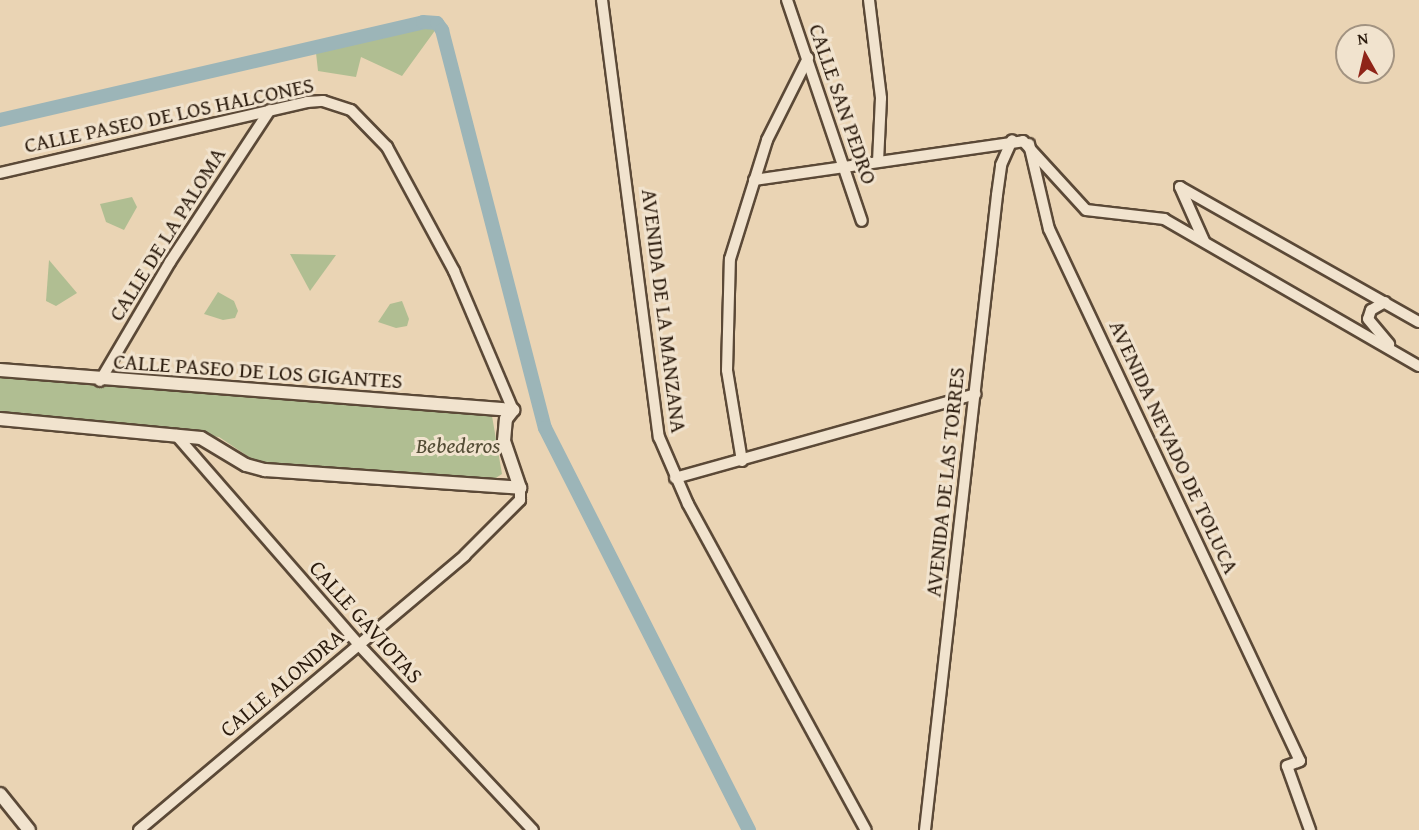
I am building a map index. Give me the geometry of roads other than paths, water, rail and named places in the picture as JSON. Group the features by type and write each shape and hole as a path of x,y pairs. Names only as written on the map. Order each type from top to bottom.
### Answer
{"main road":[{"name":"CALLE PASEO DE LOS GIGANTES","path":"0,370 100,381 513,410"},
{"path":"0,419 201,438 246,465 265,470 520,488 507,446 514,422 513,410"},
{"path":"0,794 29,830"}],"street":[{"name":"AVENIDA DE LA MANZANA","path":"602,0 654,418 675,478 796,707 866,830"},
{"name":"CALLE SAN PEDRO","path":"787,0 862,221"},
{"path":"868,0 881,98 878,161"},
{"path":"742,461 727,370 726,308 730,259 767,140 808,58"},
{"name":"CALLE PASEO DE LOS HALCONES","path":"0,173 307,102 337,104 351,110 375,132 454,271 513,410"},
{"name":"CALLE DE LA PALOMA","path":"100,381 170,262 270,110"},
{"path":"754,180 1012,140 1026,143 1086,210 1164,219 1419,366"},
{"name":"AVENIDA DE LAS TORRES","path":"925,830 997,195 1001,165 1012,140"},
{"name":"AVENIDA NEVADO DE TOLUCA","path":"1026,143 1049,229 1300,761 1287,766 1310,830"},
{"path":"1204,241 1180,187 1419,322"},
{"path":"1385,302 1371,310 1368,319 1397,353"},
{"path":"675,478 975,394"},
{"name":"CALLE GAVIOTAS","path":"176,435 359,645 533,830"},
{"name":"CALLE ALONDRA","path":"139,830 465,555 519,502 520,488"}],"waterway":[{"path":"0,120 423,22 437,23 442,30 545,428 749,830"}],"park label":[{"name":"Bebederos","path":"458,446"}]}
